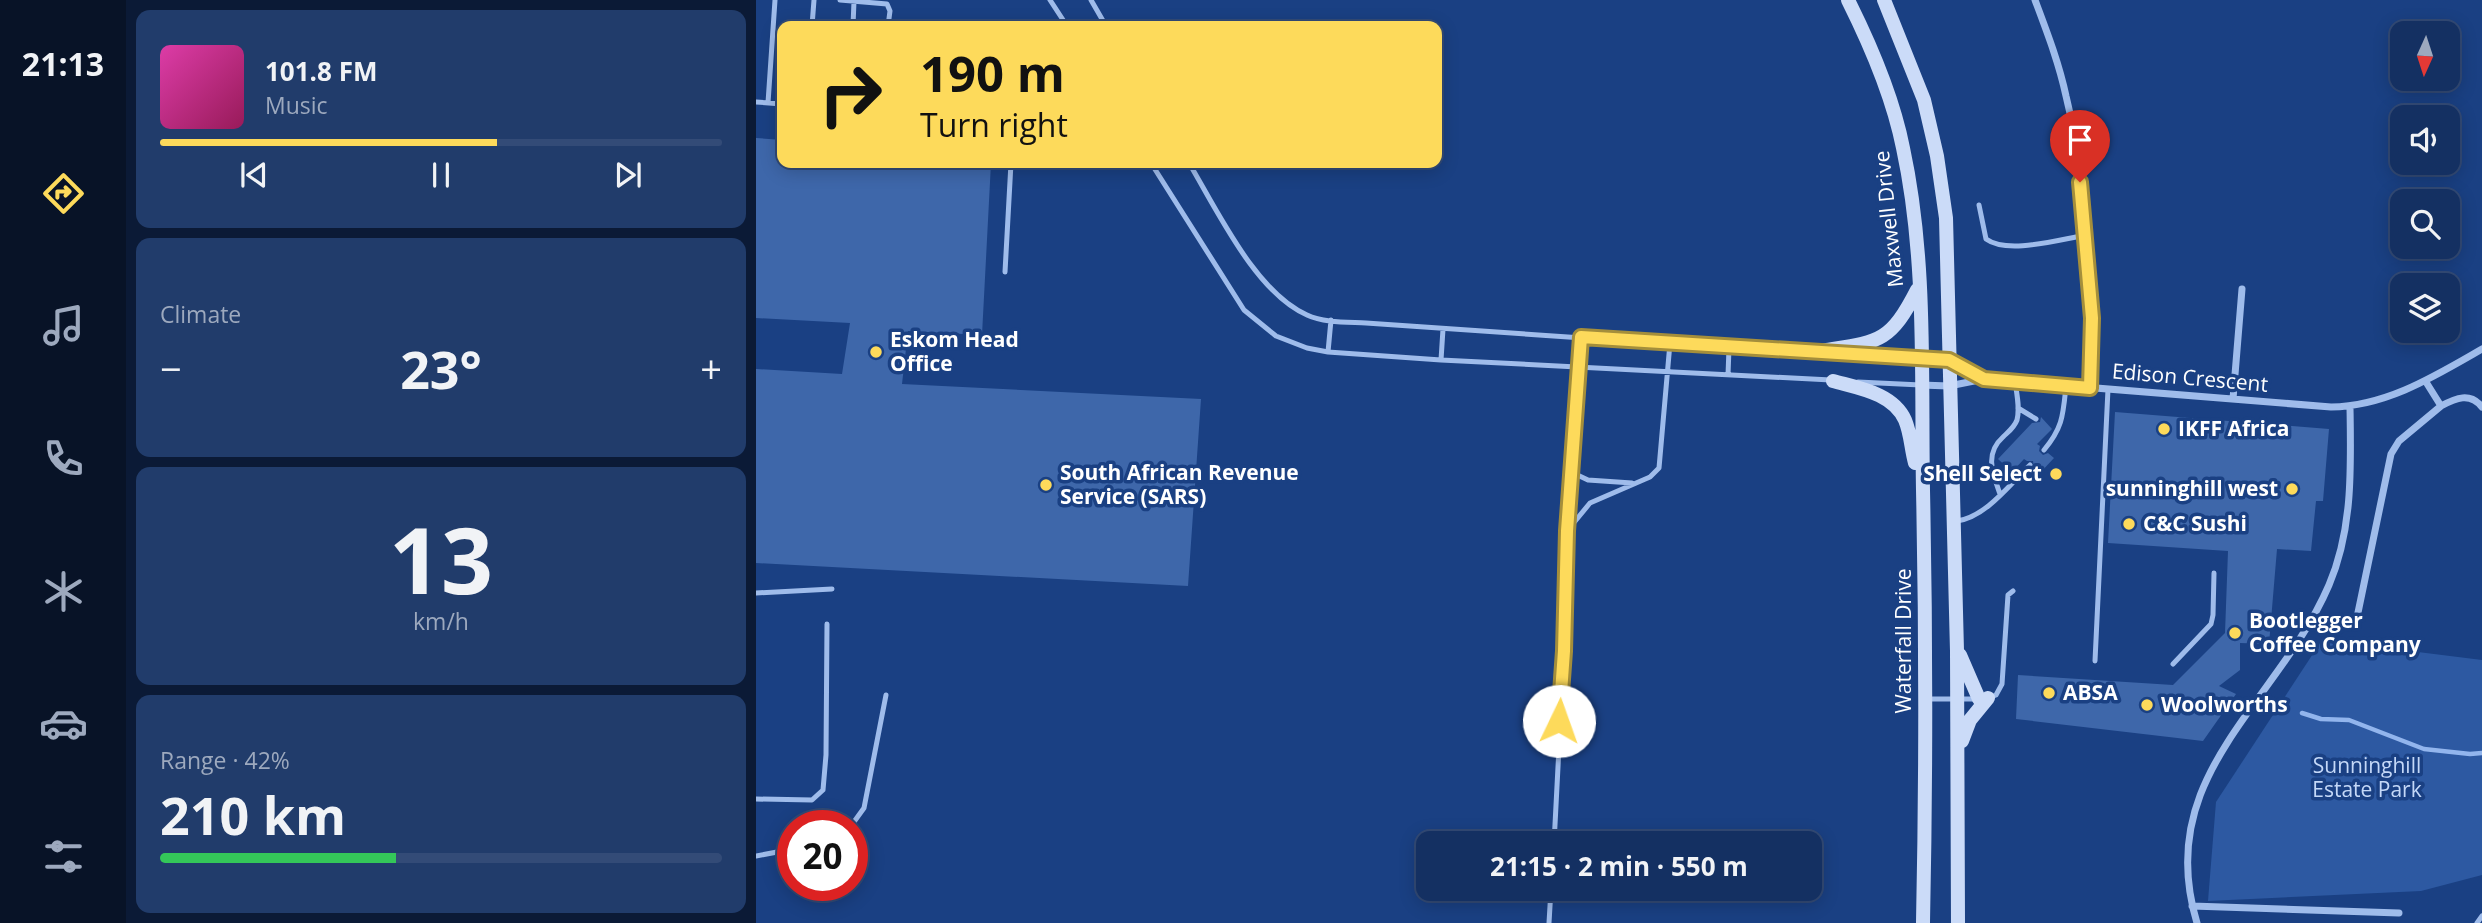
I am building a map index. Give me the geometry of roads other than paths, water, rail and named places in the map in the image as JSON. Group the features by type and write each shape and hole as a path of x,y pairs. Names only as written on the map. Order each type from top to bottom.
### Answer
{"main road":[{"name":"Maxwell Drive","path":"1847,0 1874,57 1903,146 1914,212 1921,359"},
{"path":"1884,0 1924,100 1937,156 1946,218 1957,652 1958,923"},
{"path":"1819,351 1862,345 1886,334 1898,324 1918,287"},
{"name":"Waterfall Drive","path":"1921,359 1926,699 1923,923"},
{"path":"1833,381 1874,393 1892,403 1901,412 1910,435 1923,492"},
{"path":"1957,652 1983,699 1970,720 1958,750"}],"street":[{"path":"2035,0 2067,97 2087,235 2092,318 2090,388"},
{"path":"2233,399 2242,289"},
{"name":"Edison Crescent","path":"1921,386 1949,386 1984,379 2350,407 2426,382 2482,349"},
{"name":"Edison Crescent","path":"1921,359 1949,360 1984,379"},
{"path":"2426,382 2441,406"},
{"path":"2355,627 2391,454 2399,441 2441,406 2457,397 2469,397 2482,407"},
{"path":"2197,923 2186,875 2193,822 2208,774 2256,699 2306,630 2330,584 2343,536 2351,485 2350,407"},
{"path":"2192,906 2399,913"}],"lane":[{"path":"768,103 775,0"},
{"path":"813,21 814,0"},
{"path":"839,0 888,4 888,21"},
{"path":"1050,0 1063,21"},
{"path":"1091,0 1103,21"},
{"path":"853,21 855,1"},
{"path":"756,102 777,104"},
{"path":"1005,272 1011,168"},
{"path":"1154,168 1244,310 1276,336 1307,348 1328,352 1441,360 1921,386"},
{"path":"1192,168 1266,285 1289,306 1309,316 1443,328 1921,359"},
{"path":"1979,205 1986,239 1993,244 2017,246 2087,235"},
{"path":"1328,352 1331,320"},
{"path":"1441,360 1443,328"},
{"path":"1554,831 1564,651 1567,531 1581,337"},
{"path":"1567,531 1590,503 1650,477 1659,468 1670,343"},
{"path":"1728,375 1730,348"},
{"path":"2000,494 1993,476 1991,454 2000,439 2014,426 2018,408 2015,382"},
{"path":"2044,450 2057,434 2063,420 2066,386"},
{"path":"2095,661 2108,390"},
{"path":"2018,408 2036,419"},
{"path":"2051,430 2057,434"},
{"path":"1954,522 1968,520 1982,510 2030,465"},
{"path":"1571,472 1588,480 1635,484"},
{"path":"2174,664 2211,624 2214,573"},
{"path":"756,593 832,589"},
{"path":"1926,699 1983,699 1997,695 2003,684 2008,595 2012,591"},
{"path":"756,799 812,800 822,790 826,755 827,624"},
{"path":"863,810 886,695"},
{"path":"756,856 777,852"},
{"path":"1549,923 1550,901"},
{"path":"2477,923 2482,916"}],"waterway":[{"path":"2302,713 2321,719 2349,720 2424,749 2482,753"}],"place":[{"name":"Eskom Head Office","path":"876,352"},
{"name":"IKFF Africa","path":"2164,429"},
{"name":"Shell Select","path":"2056,474"},
{"name":"South African Revenue Service (SARS)","path":"1046,485"},
{"name":"sunninghill west","path":"2292,489"},
{"name":"C&C Sushi","path":"2129,524"},
{"name":"Bootlegger Coffee Company","path":"2235,633"},
{"name":"ABSA","path":"2049,693"},
{"name":"Woolworths","path":"2147,705"}],"park label":[{"name":"Sunninghill Estate Park","path":"2367,778"}]}
